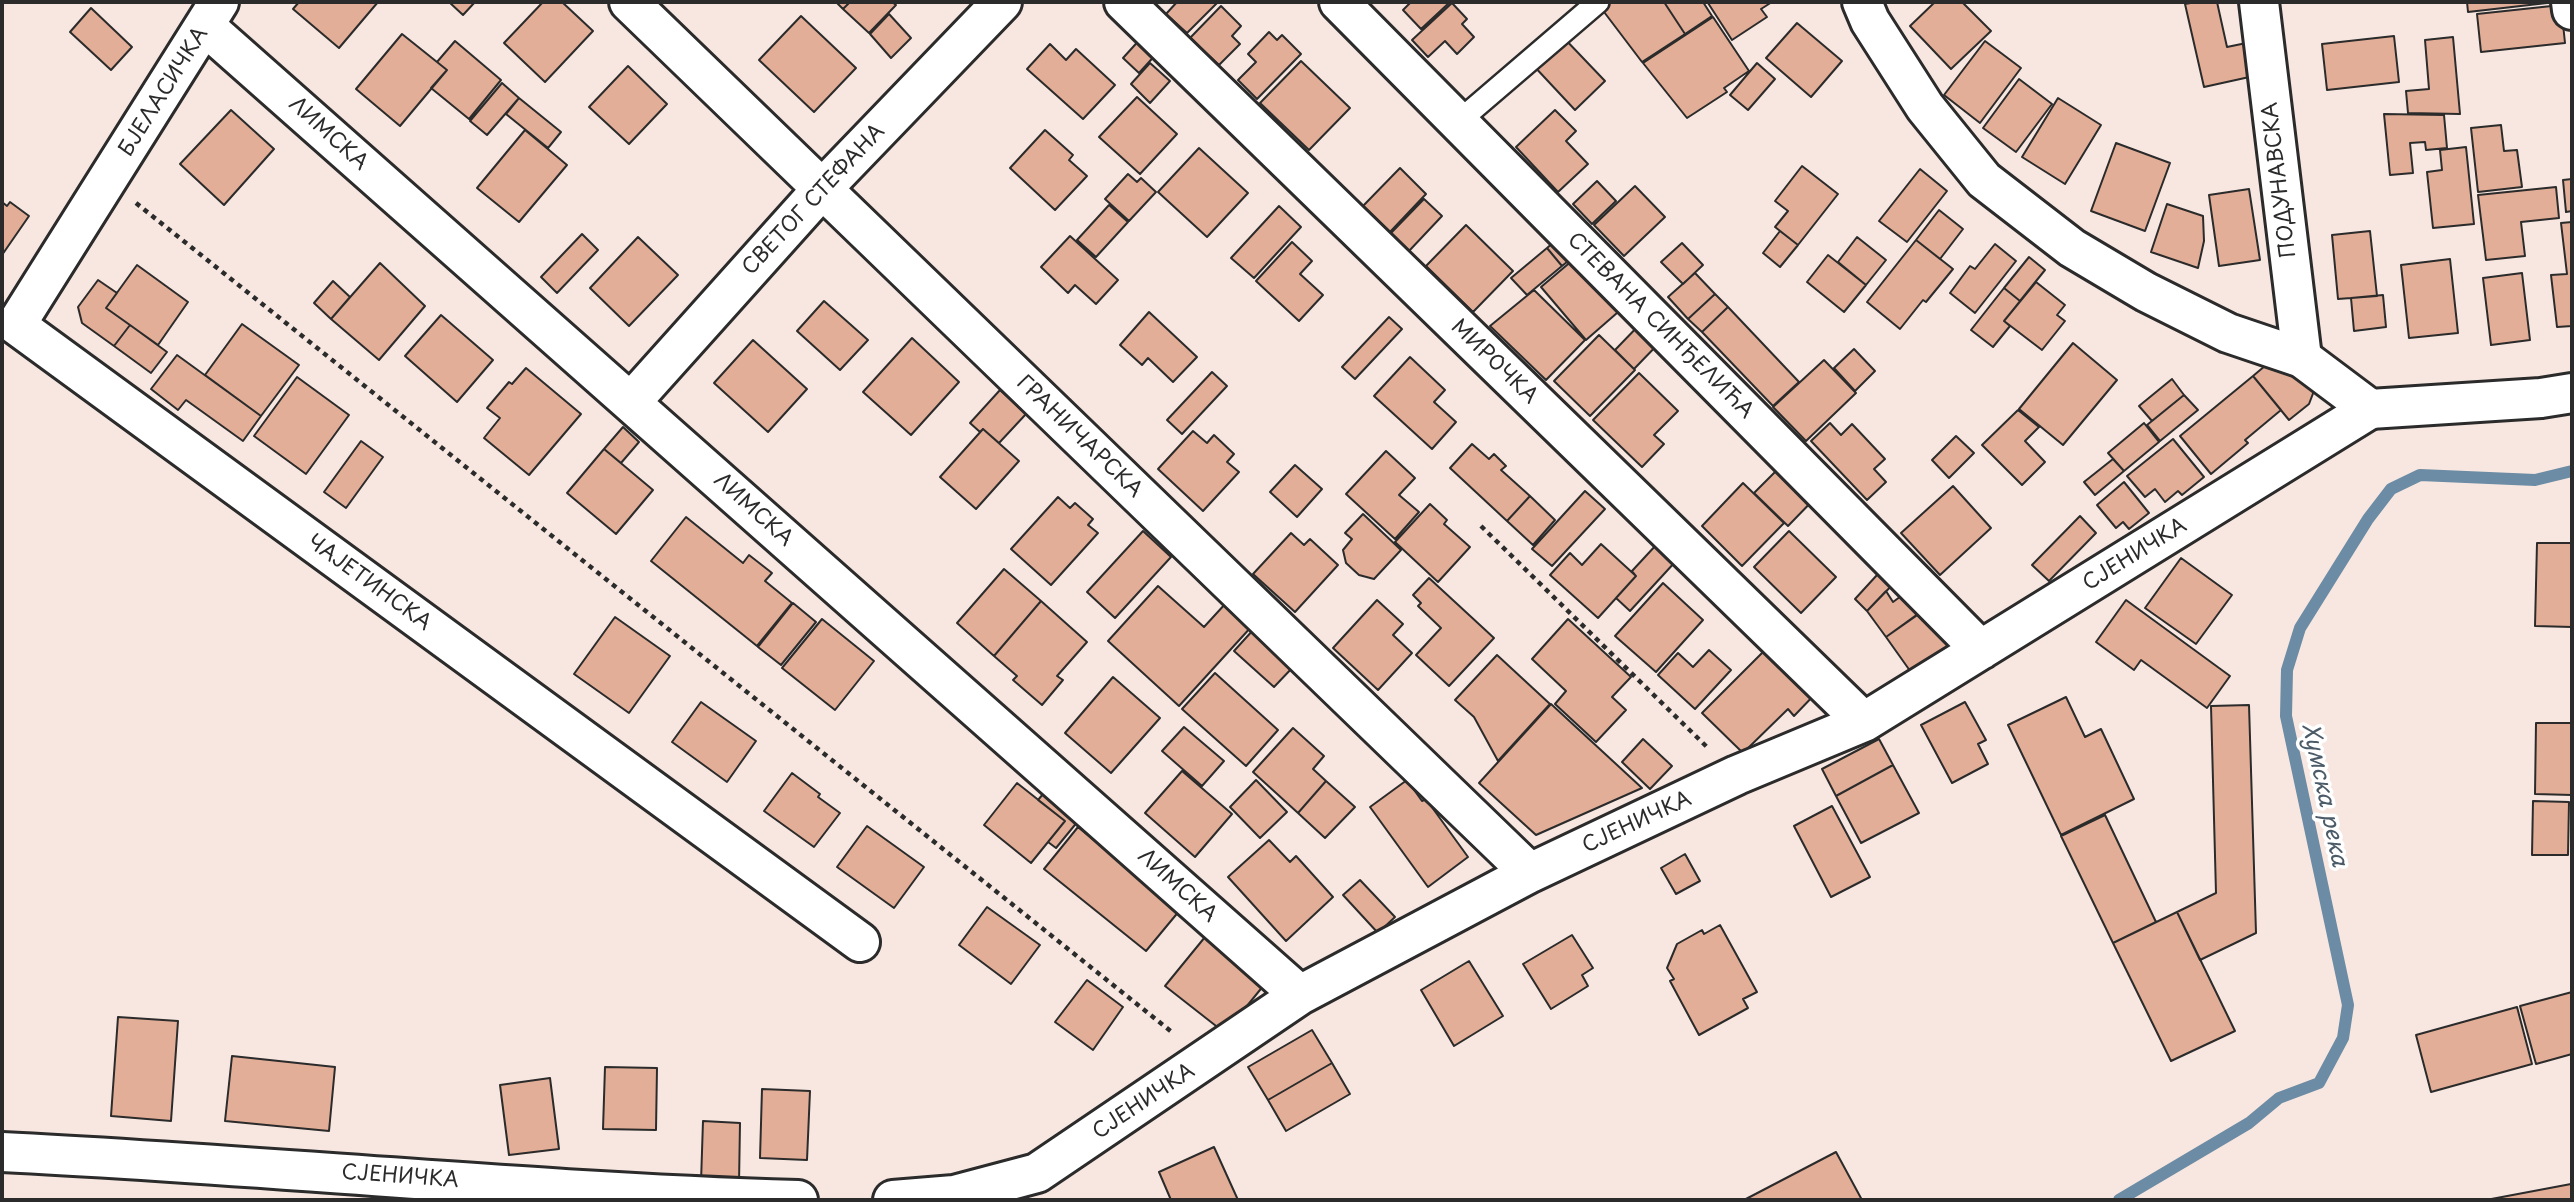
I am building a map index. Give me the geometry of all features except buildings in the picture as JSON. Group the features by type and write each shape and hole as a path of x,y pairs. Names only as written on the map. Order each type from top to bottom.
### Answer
{"street":[{"name":"ГРАНИЧАРСКА","path":"629,2 1530,873"},
{"name":"СВЕТОГ СТЕФАНА","path":"631,402 822,189 1002,2"},
{"name":"МИРОЧКА","path":"1124,2 1864,722"},
{"name":"СТЕВАНА СИНЂЕЛИЋА","path":"1339,2 1981,650"},
{"name":"ПОДУНАВСКА","path":"2259,2 2302,358"},
{"path":"2571,2 2572,10"},
{"path":"1873,8 1925,107 1984,180 2072,248 2146,292 2228,332 2302,358 2370,409 2541,398 2572,393"},
{"name":"БЈЕЛАСИЧКА","path":"108,181 212,14"},
{"name":"ЛИМСКА","path":"212,14 631,402 1300,995"},
{"name":"ЧАЈЕТИНСКА","path":"108,181 16,325 860,942"},
{"name":"СЈЕНИЧКА","path":"893,1200 954,1195 1037,1173 1300,995 1530,873 1737,775 1864,722 2370,409"},
{"name":"СЈЕНИЧКА","path":"2,1152 144,1159 665,1196 798,1200"}],"lane":[{"path":"1458,122 1598,2"}],"path":[{"path":"108,181 1206,1060"},
{"path":"1481,526 1737,775"}],"waterway":[{"name":"Хумска река","path":"2119,1200 2249,1123 2279,1098 2319,1083 2343,1038 2348,1005 2286,716 2287,670 2300,628 2368,519 2391,489 2420,475 2535,480 2572,471"}]}
